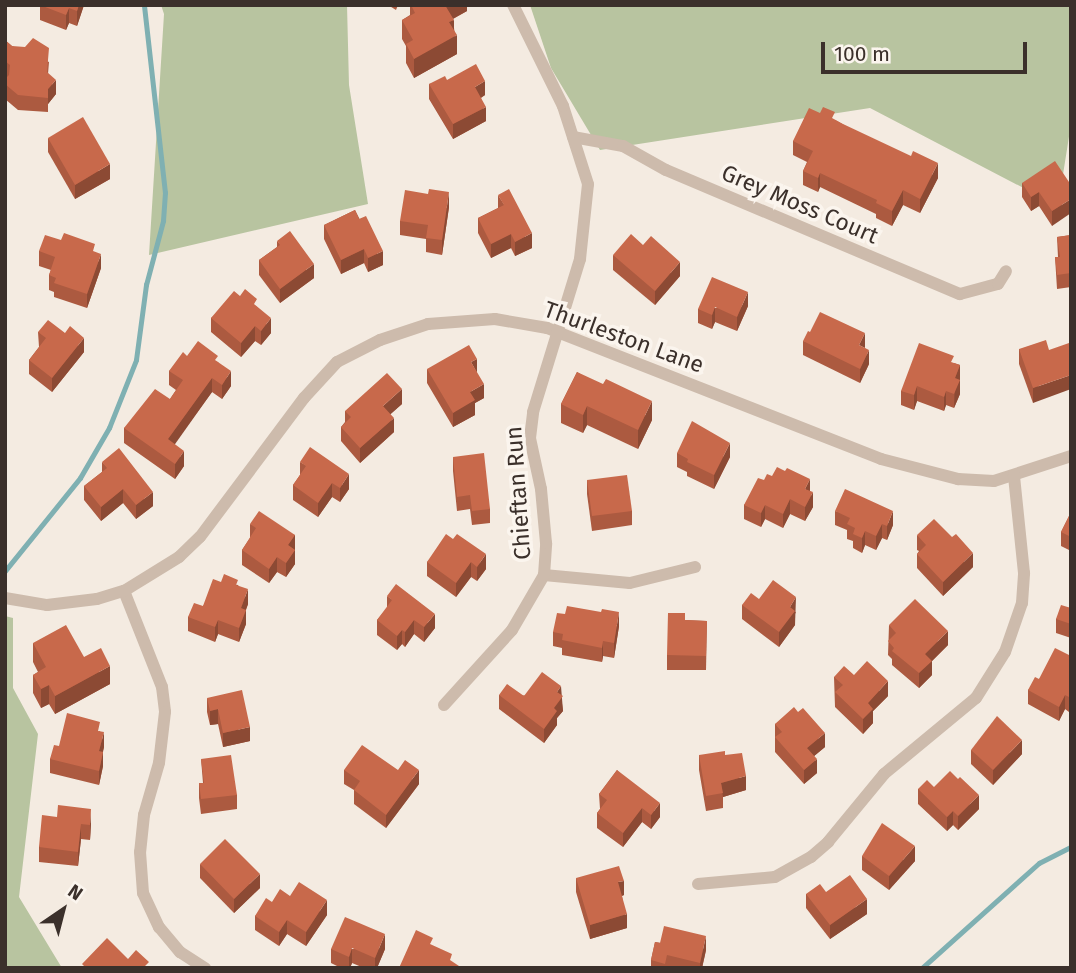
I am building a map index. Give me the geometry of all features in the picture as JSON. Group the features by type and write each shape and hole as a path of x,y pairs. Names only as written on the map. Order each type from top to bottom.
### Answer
{"street":[{"name":"Chieftan Run","path":"444,705 512,630 544,575 546,543 541,489 530,438 533,412 580,259 588,184 563,106 513,5"},
{"name":"Grey Moss Court","path":"573,136 623,146 666,170 960,294 998,284 1006,271"},
{"name":"Thurleston Lane","path":"5,598 47,605 97,599 124,592 179,557 200,537 304,398 337,362 380,340 428,324 495,318 559,331 881,459 958,479 994,481 1071,456"},
{"path":"698,884 775,877 811,857 828,842 884,774 976,698 1005,652 1022,603 1024,573 1014,476"},
{"path":"544,575 630,583 695,567"},
{"path":"124,592 162,687 165,712 159,763 144,814 140,852 143,892 159,927 180,952 205,968"}],"green space":[{"path":"161,5 347,5 349,85 368,204 149,255 164,14"},
{"path":"530,5 1071,5 1071,124 1058,206 870,108 600,150 551,68"},
{"path":"5,616 13,618 13,688 38,734 19,897 62,968 5,968"}],"building":[{"path":"40,5 79,5 77,11 69,8 66,15"},
{"path":"411,5 445,5 454,20 449,22 457,35 414,59 406,44 413,40 402,20 415,13"},
{"path":"33,38 49,48 47,72 56,80 48,89 48,98 18,95 5,84 10,65 5,61 5,40 12,46 25,47"},
{"path":"476,64 485,81 475,87 486,107 453,124 429,84 445,76 447,80"},
{"path":"823,107 835,112 832,118 843,124 911,156 913,151 938,163 920,199 903,190 892,211 876,203 877,200 820,173 818,178 803,171 813,151 793,141 809,108 820,113"},
{"path":"83,117 110,164 75,185 48,138"},
{"path":"1055,161 1071,185 1071,199 1052,211 1039,192 1031,197 1022,183"},
{"path":"429,189 449,192 442,240 426,238 428,225 400,221 405,190 428,194"},
{"path":"509,189 532,233 515,242 511,234 491,244 478,218 504,205 498,195"},
{"path":"355,210 359,219 366,216 383,251 368,258 364,249 341,260 324,225"},
{"path":"290,231 314,264 280,289 259,260 280,245 277,241"},
{"path":"64,233 95,244 93,251 101,254 87,294 54,283 56,278 49,275 55,257 39,251 45,235 61,240"},
{"path":"631,234 643,245 651,236 680,262 655,291 613,255"},
{"path":"1071,235 1071,273 1057,275 1055,257 1060,257 1057,237"},
{"path":"712,277 748,292 737,317 715,307 712,315 698,309"},
{"path":"245,289 257,299 254,304 271,318 261,331 255,326 241,343 211,318 234,291 240,296"},
{"path":"820,312 865,333 859,345 869,350 860,369 803,341"},
{"path":"48,320 65,333 70,326 84,338 52,378 29,360 46,338 38,332"},
{"path":"1046,340 1049,350 1069,343 1071,375 1033,388 1019,349"},
{"path":"198,341 218,356 215,360 231,371 222,385 212,378 168,439 184,451 175,464 124,428 155,389 170,399 183,380 169,371 183,352 187,356"},
{"path":"919,343 954,356 951,362 960,365 955,378 960,380 954,394 946,391 944,397 917,386 914,395 901,391"},
{"path":"469,345 477,359 471,362 484,384 470,392 475,400 453,413 427,369"},
{"path":"577,372 603,384 606,379 652,401 638,430 587,406 583,415 561,404"},
{"path":"387,373 402,389 383,406 394,418 360,448 341,427 351,417 345,411"},
{"path":"692,421 730,443 714,475 687,462 688,459 677,453"},
{"path":"310,447 349,474 340,488 332,483 318,503 293,485 306,466 300,462"},
{"path":"119,448 153,492 136,505 123,489 101,507 84,486 107,468 102,462"},
{"path":"484,453 490,509 472,511 470,495 457,497 453,457"},
{"path":"777,467 785,471 787,468 810,479 805,489 813,492 805,507 790,499 783,514 765,505 761,513 744,505 758,478 764,480 767,474 772,476"},
{"path":"627,475 632,511 592,516 587,480"},
{"path":"845,489 893,511 887,526 882,524 876,536 865,531 862,538 853,534 855,528 847,524 850,518 835,511"},
{"path":"259,511 295,535 288,545 295,550 286,563 277,557 269,569 242,550 256,528 250,524"},
{"path":"1071,512 1071,537 1061,532"},
{"path":"934,519 952,537 956,534 973,553 943,582 917,554 926,545 917,535"},
{"path":"446,534 453,539 457,534 486,554 477,567 471,562 456,583 427,562"},
{"path":"224,574 238,580 236,585 248,589 241,608 246,610 239,628 218,620 215,627 188,617 194,603 203,606 213,579 221,582"},
{"path":"773,580 796,597 790,607 795,611 779,632 742,605 751,593 759,599"},
{"path":"396,584 435,614 424,627 414,620 405,632 402,630 397,636 377,620 392,600 387,596"},
{"path":"915,599 948,631 925,654 932,661 919,673 892,651 894,648 888,641 896,633 889,625"},
{"path":"1061,605 1071,608 1071,624 1056,619"},
{"path":"567,606 619,612 614,643 603,641 602,648 562,640 563,634 553,632 557,613 565,614"},
{"path":"668,613 685,613 685,620 707,621 706,656 667,655"},
{"path":"66,625 84,657 101,648 110,666 55,696 49,685 41,689 33,675 46,667 33,643"},
{"path":"1055,648 1071,656 1071,695 1065,695 1059,707 1028,690 1035,677 1039,679"},
{"path":"867,661 888,681 868,703 873,709 863,719 835,692 843,685 834,677 844,666 854,675"},
{"path":"542,672 561,686 557,692 563,696 554,708 557,711 544,729 499,695 507,684 524,696"},
{"path":"242,690 250,727 223,733 218,709 210,711 207,698"},
{"path":"794,707 798,712 803,708 825,733 807,748 817,759 804,770 775,737 782,732 775,724"},
{"path":"67,713 100,722 98,731 104,732 99,751 103,752 99,771 50,759 54,745 59,746"},
{"path":"997,716 1022,740 993,770 971,750"},
{"path":"362,745 398,770 405,760 419,770 386,815 354,790 360,781 344,770"},
{"path":"725,751 725,755 742,753 746,776 721,783 723,793 706,796 699,755"},
{"path":"231,755 237,795 201,799 199,783 204,783 201,759"},
{"path":"617,770 660,803 651,815 642,808 623,833 597,813 607,800 599,794"},
{"path":"950,771 979,795 958,816 953,811 947,817 918,789 927,780 934,787"},
{"path":"58,805 91,809 90,825 81,824 78,852 39,847 42,815 57,817"},
{"path":"882,823 915,846 889,876 862,856"},
{"path":"225,839 260,874 234,899 200,864"},
{"path":"619,866 624,881 618,882 627,914 590,925 576,878"},
{"path":"850,875 867,899 830,925 806,894 820,884 826,892"},
{"path":"299,882 327,900 306,932 287,920 279,932 255,916 266,898 272,902 280,889 290,896"},
{"path":"345,917 385,934 375,958 352,948 349,957 331,949"},
{"path":"664,926 706,936 700,963 667,955 665,964 651,960 655,942 660,943"},
{"path":"416,930 433,938 430,944 452,954 450,960 462,968 399,968"},
{"path":"107,938 128,959 136,950 149,962 143,968 86,968 82,964"}],"waterway":[{"path":"5,571 80,478 109,428 136,360 146,285 163,221 165,193 144,5"},
{"path":"922,968 1039,863 1071,847"}]}
